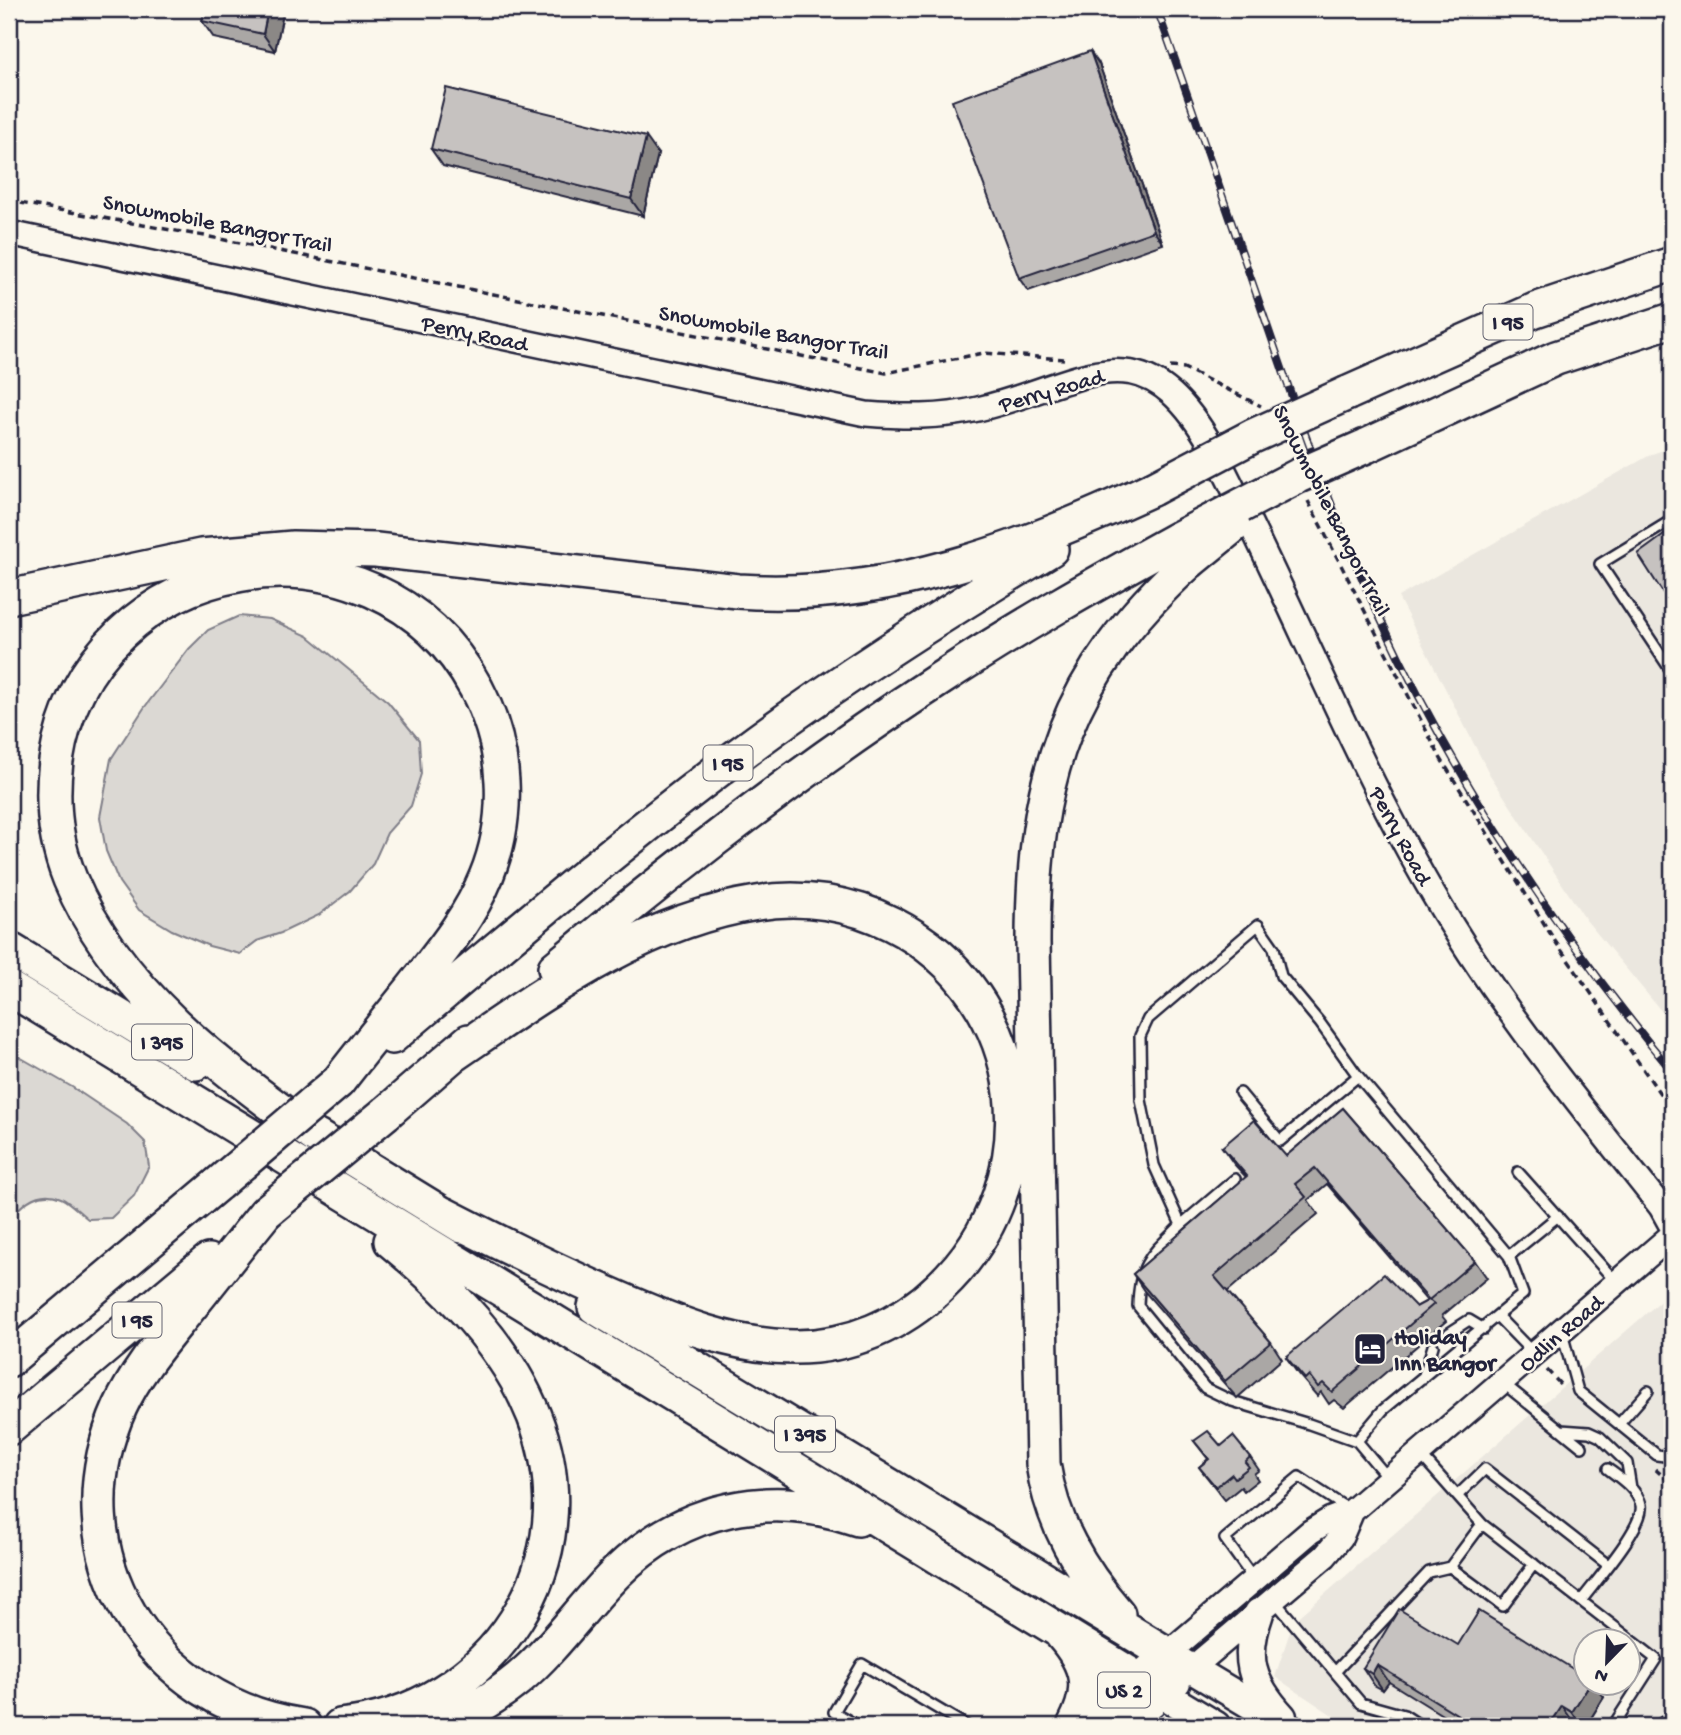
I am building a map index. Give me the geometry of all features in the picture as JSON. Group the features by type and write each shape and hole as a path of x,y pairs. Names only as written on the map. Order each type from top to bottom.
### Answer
{"highway":[{"name":"I 95","path":"9,1360 559,897 736,757 793,715 922,629 1152,489 1253,436 1535,310 1672,264"},
{"name":"I 95","path":"9,1428 631,906 827,755 998,641 1183,550 1332,461 1556,358 1672,320"},
{"path":"9,597 201,556 243,551 321,548 404,552 710,589 764,593 815,592 892,582 962,565 1059,530 1152,489"},
{"path":"1139,1637 1105,1599 1074,1555 1054,1511 1043,1464 1033,942 1034,867 1046,787 1060,743 1079,699 1118,636 1146,604 1183,550"},
{"path":"315,1136 197,1044 138,986 111,950 77,895 63,861 56,826 54,788 58,748 69,713 95,663 120,635 150,610 185,590 225,576 271,570 312,573 355,583 396,604 431,629 458,659 488,712 498,749 503,789 500,829 491,864 478,894 447,944 338,1083"},
{"path":"443,1214 557,1271 676,1322 752,1344 819,1346 852,1339 883,1327 920,1305 948,1279 972,1250 992,1217 1005,1178 1012,1138 1012,1098 1001,1048 987,1016 962,979 931,948 902,929 860,911 820,902 775,900 746,904 690,918 650,934 583,970 453,1055"},
{"name":"I 395","path":"9,949 1179,1662"},
{"name":"I 395","path":"9,988 1150,1686"},
{"path":"9,1006 158,1079"},
{"path":"288,1158 432,1276 481,1329 511,1371 534,1417 544,1449 550,1484 548,1528 539,1572 521,1612 496,1649 465,1678 425,1703 381,1720 340,1726"},
{"path":"266,1212 165,1338 126,1395 104,1457 100,1490 101,1522 110,1570 123,1602 142,1634 166,1661 197,1686 230,1705 267,1719 304,1726"},
{"path":"9,1335 130,1258"},
{"path":"441,1726 482,1705 519,1678 547,1651 626,1563 660,1537 686,1523 730,1510 784,1504 817,1508 852,1517 910,1539"},
{"path":"1052,1626 1074,1650 1085,1674 1085,1698 1074,1726"}],"main road":[{"path":"1266,1606 1250,1639 1250,1663 1252,1673 1272,1706 1289,1726"},
{"path":"1179,1662 1289,1726"},
{"name":"Odlin Road","path":"1082,1726 1150,1686 1179,1662"},
{"path":"1150,1686 1216,1726"},
{"name":"Odlin Road","path":"1124,1726 1150,1686"}],"street":[{"name":"Perry Road","path":"9,233 866,414 905,417 962,413 1074,378 1108,371 1128,372 1160,383 1190,411 1212,447 1367,770 1434,896 1527,1035 1661,1207 1672,1227"},
{"name":"Odlin Road","path":"1179,1662 1254,1579 1320,1525 1352,1511 1672,1235"},
{"name":"Odlin Road","path":"1179,1662 1266,1606 1325,1556 1341,1536 1352,1511"}],"lane":[{"path":"1672,520 1600,564 1672,672"},
{"path":"1181,1225 1154,1165 1141,1100 1140,1036 1148,1019 1258,925 1274,948 1281,976 1320,1023 1357,1076 1509,1256 1523,1294 1383,1410 1357,1441"},
{"path":"1240,1093 1280,1141 1357,1076"},
{"path":"1518,1172 1617,1283"},
{"path":"1235,1179 1147,1258 1138,1289 1138,1307 1205,1388 1232,1401 1357,1441 1389,1480"},
{"path":"1509,1256 1558,1216"},
{"path":"1498,1317 1534,1354"},
{"path":"1449,1333 1469,1320 1484,1329"},
{"path":"1561,1332 1578,1391 1657,1455 1672,1457"},
{"path":"1422,1378 1433,1346"},
{"path":"1502,1382 1582,1447"},
{"path":"1619,1424 1648,1391"},
{"path":"1561,1430 1589,1432 1600,1437 1627,1463 1631,1488 1641,1506 1639,1521 1581,1601"},
{"path":"1419,1454 1482,1524 1656,1660 1613,1726"},
{"path":"1457,1496 1485,1469 1608,1565"},
{"path":"1608,1469 1631,1488"},
{"path":"1254,1579 1225,1539 1299,1477 1352,1511"},
{"path":"1335,1672 1429,1572 1450,1567 1482,1524"},
{"path":"1450,1567 1503,1606 1534,1564"},
{"path":"1266,1606 1335,1672 1361,1703 1404,1715 1421,1726"},
{"path":"858,1726 834,1712 862,1664 967,1726"}],"path":[{"name":"Snowmobile Bangor Trail","path":"9,201 222,239 886,373 983,353 1077,360"},
{"name":"Snowmobile Bangor Trail","path":"1157,366 1184,368 1260,405 1266,417"},
{"name":"Snowmobile Bangor Trail","path":"1303,489 1441,760 1555,941 1672,1111"}],"shaded area":[{"path":"1672,447 1672,1024 1586,920 1490,775 1398,597 1652,454"},
{"path":"239,616 270,619 308,636 388,702 419,740 421,774 411,806 387,833 373,864 350,891 319,915 257,941 240,954 209,946 172,930 139,910 119,882 106,851 100,817 111,759 144,708 189,649 208,630"},
{"path":"9,1051 72,1087 127,1124 145,1142 149,1166 134,1196 111,1218 88,1219 64,1200 45,1195 25,1203 9,1220"},
{"path":"1672,1291 1672,1726 1349,1726 1275,1677 1293,1622"}],"building":[{"path":"205,9 268,9 263,34 202,21"},
{"path":"1090,51 1154,231 1019,278 952,101"},
{"path":"446,88 646,137 631,199 431,149"},
{"path":"1671,530 1672,532 1672,607 1638,554"},
{"path":"1343,1108 1475,1261 1429,1300 1315,1168 1295,1184 1306,1197 1214,1276 1271,1342 1225,1381 1133,1274 1247,1176 1222,1147 1254,1120 1286,1156"},
{"path":"1384,1274 1416,1307 1429,1300 1434,1304 1332,1392 1323,1383 1318,1387 1309,1375 1305,1379 1286,1357"},
{"path":"1208,1431 1221,1446 1233,1436 1250,1457 1245,1462 1249,1467 1235,1478 1232,1474 1216,1487 1199,1467 1209,1459 1194,1441"},
{"path":"1399,1609 1458,1645 1479,1611 1572,1668 1572,1696 1582,1696 1572,1712 1562,1706 1549,1726 1476,1726 1377,1665 1372,1674 1363,1668"},
{"path":"1672,1709 1672,1726 1647,1726"}],"railway":[{"path":"1157,9 1305,433 1348,546 1381,620 1442,740 1512,855 1589,966 1672,1071"}],"place":[{"name":"Holiday Inn Bangor","path":"1370,1349"}]}
